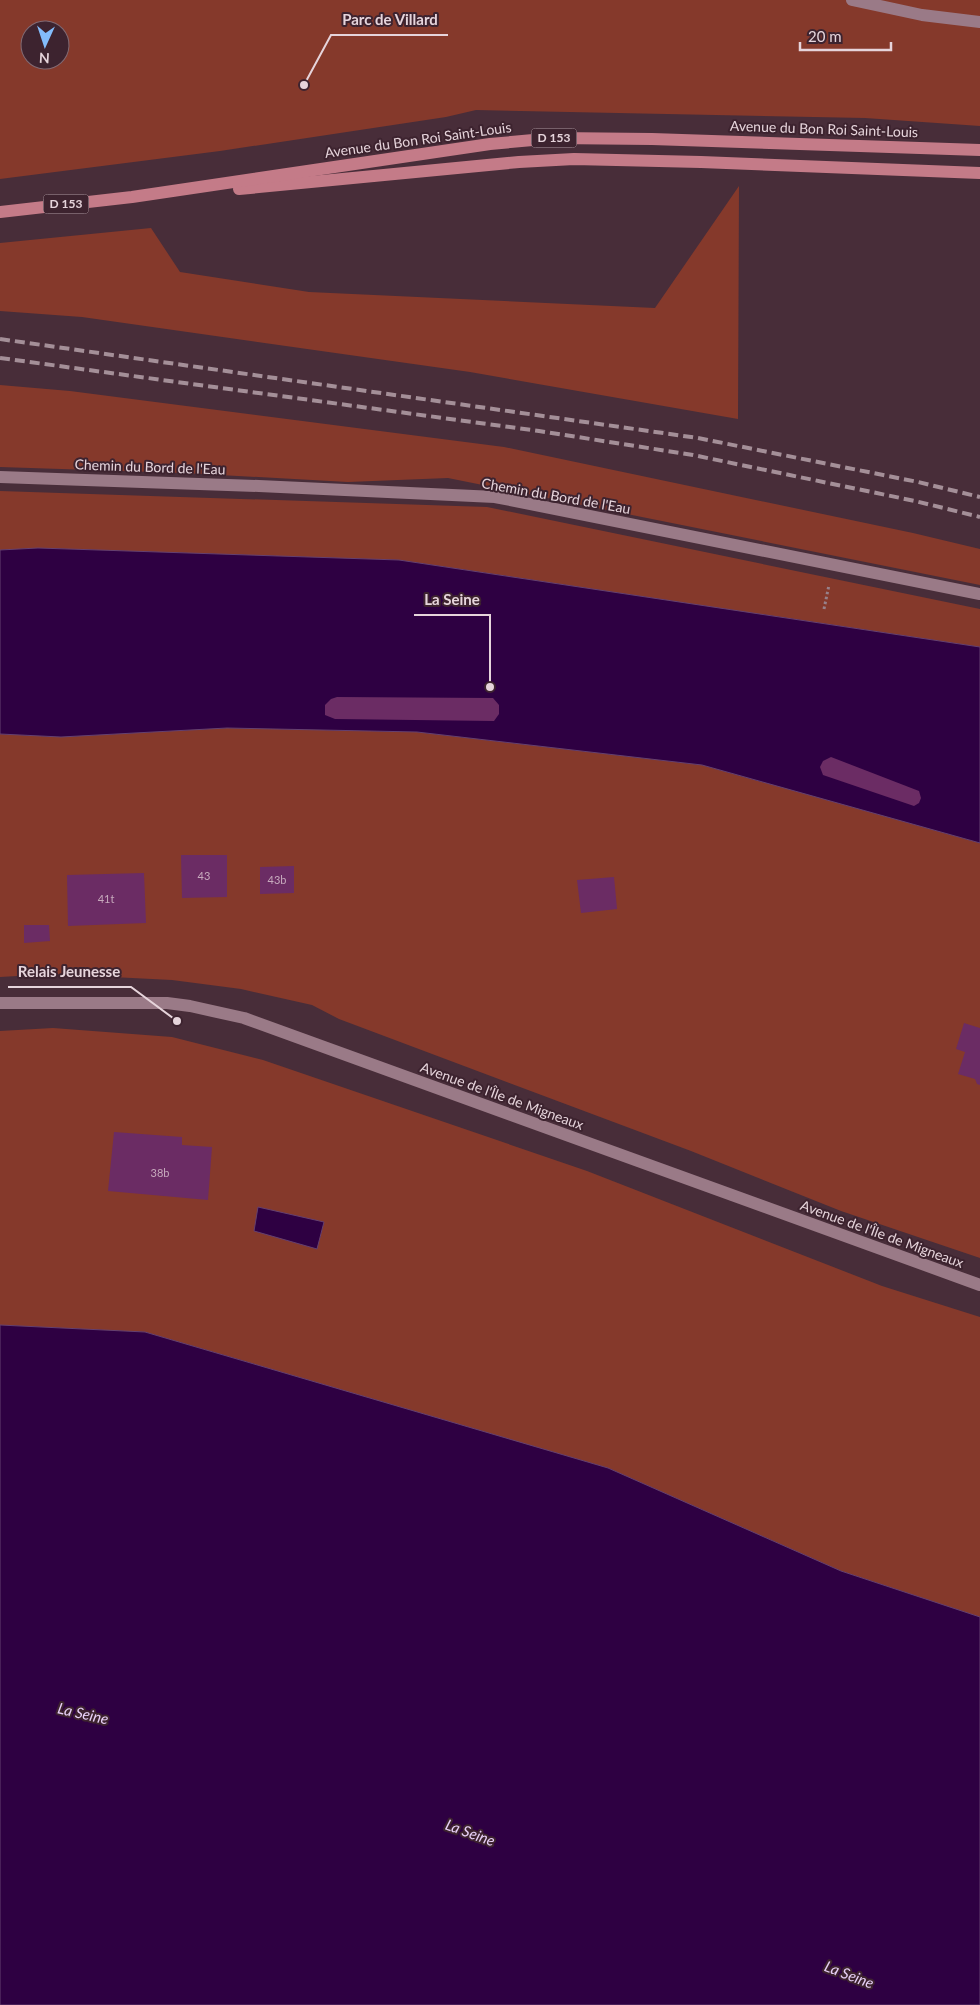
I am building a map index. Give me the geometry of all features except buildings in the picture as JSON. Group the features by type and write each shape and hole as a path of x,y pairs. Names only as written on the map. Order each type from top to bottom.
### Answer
{"main road":[{"name":"Avenue du Bon Roi Saint-Louis","path":"0,212 132,197 490,144 555,138 652,139 980,150"},
{"name":"Avenue du Bon Roi Saint-Louis","path":"132,197 292,185 518,162 565,160 701,162 980,173"}],"street":[{"path":"852,0 922,15 980,22"},
{"name":"Chemin du Bord de l'Eau","path":"0,477 495,497 980,594"},
{"name":"Avenue de l'Île de Migneaux","path":"0,1003 159,1003 190,1006 244,1018 980,1285"}],"shaded area":[{"path":"0,0 980,0 980,126 865,118 476,110 446,117 220,151 0,179"},
{"path":"739,186 738,419 470,372 82,317 0,311 0,243 151,228 180,272 309,292 655,308"},
{"path":"0,385 70,391 504,447 913,533 980,549 980,585 448,478 348,482 183,473 0,467"},
{"path":"0,491 487,507 980,609 980,647 399,560 38,548 0,550"},
{"path":"227,728 417,732 702,765 980,843 980,1258 841,1211 691,1151 339,1019 312,1005 241,989 172,980 52,974 0,977 0,734 61,737"},
{"path":"53,1028 172,1037 263,1060 587,1171 882,1286 980,1317 980,1617 841,1571 608,1468 145,1332 0,1325 0,1031"}],"water":[{"path":"38,548 399,560 980,647 980,843 702,765 417,732 227,728 61,737 0,734 0,550"},
{"path":"258,1207 324,1222 317,1249 254,1231"},
{"name":"La Seine","path":"0,1325 145,1332 608,1468 841,1571 980,1617 980,2005 0,2005"}],"railway":[{"path":"0,339 698,438 918,482 980,497"},
{"path":"0,358 539,431 693,455 915,501 980,517"}],"place":[{"name":"Parc de Villard","path":"304,85"},
{"name":"La Seine","path":"490,687"},
{"name":"Relais Jeunesse","path":"177,1021"}]}
